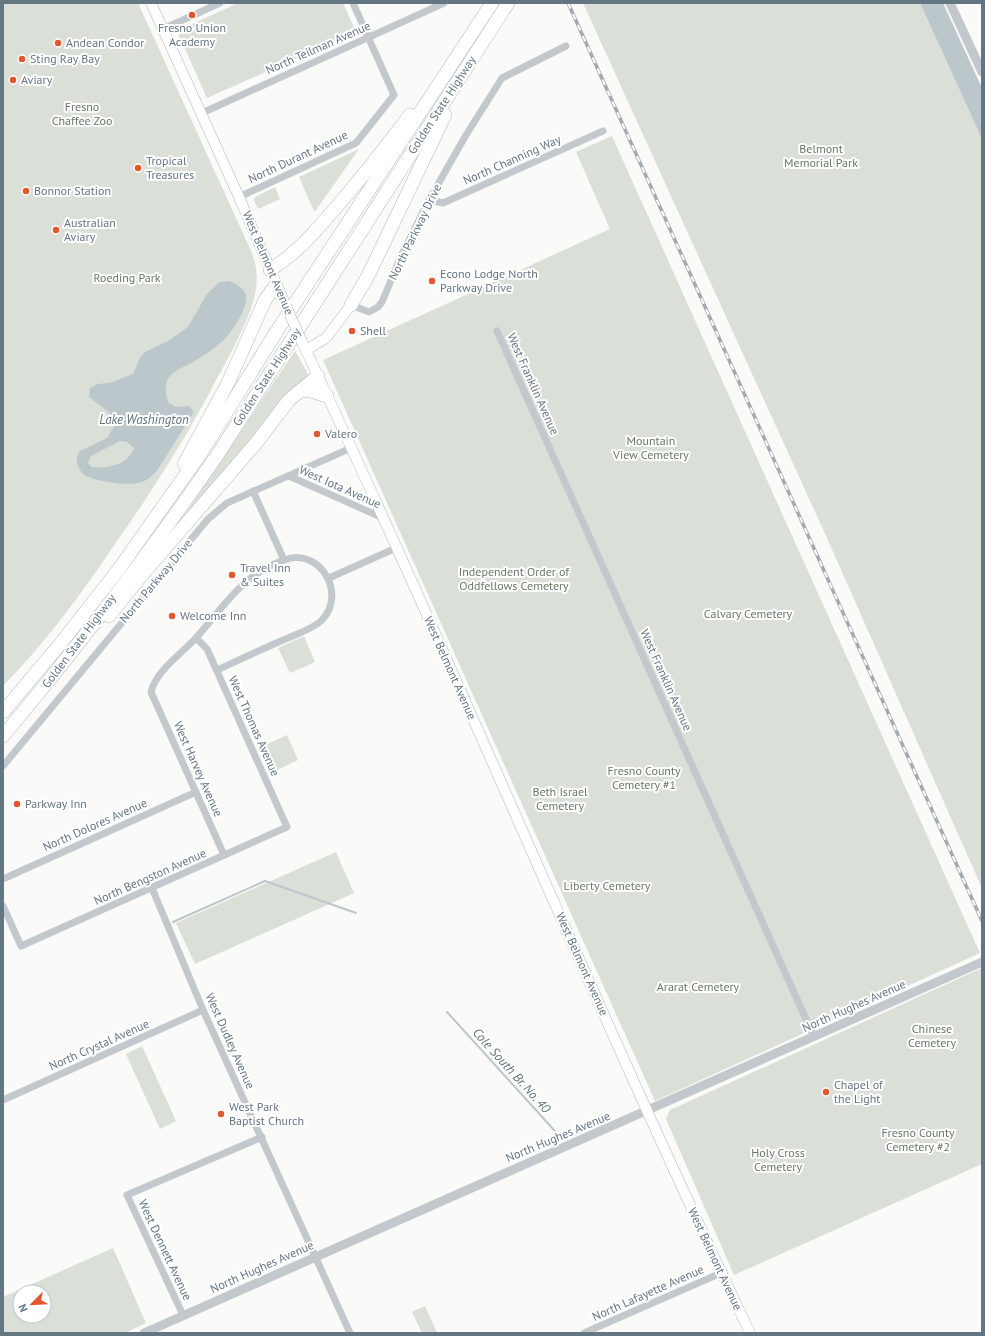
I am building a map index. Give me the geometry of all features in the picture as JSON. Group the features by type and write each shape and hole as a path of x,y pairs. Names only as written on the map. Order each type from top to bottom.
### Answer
{"highway":[{"name":"Golden State Highway","path":"3,712 62,643 153,522 202,453 280,326 492,3"},
{"name":"Golden State Highway","path":"3,736 41,691 182,506 213,461 508,3"},
{"path":"270,270 300,249 313,236 358,181 474,31"},
{"path":"351,305 368,276 431,141 476,54"},
{"path":"153,522 228,384 266,300 276,285"},
{"path":"41,691 86,646 141,576 257,442 289,400 318,376"},
{"path":"298,392 308,390 327,396"},
{"path":"3,701 62,643"}],"main road":[{"name":"West Belmont Avenue","path":"151,3 202,113 276,285 383,518 647,1111 750,1333"},
{"path":"304,346 326,338 351,305"}],"street":[{"path":"163,29 220,3"},
{"path":"353,3 368,38"},
{"name":"North Teilman Avenue","path":"202,113 444,3"},
{"path":"950,3 982,72"},
{"name":"North Durant Avenue","path":"239,197 356,143 394,95 368,38"},
{"name":"North Parkway Drive","path":"351,305 369,312 378,307 429,200 466,135 502,78 566,46"},
{"name":"North Channing Way","path":"429,200 443,203 603,131"},
{"name":"West Franklin Avenue","path":"497,332 814,1037"},
{"name":"North Parkway Drive","path":"3,766 208,519 227,503 351,448"},
{"name":"West Iota Avenue","path":"289,476 383,518"},
{"path":"253,491 284,560"},
{"path":"329,578 396,548"},
{"path":"196,638 237,589 259,573 284,560 293,558 307,560 321,568 329,578 332,588 332,602 325,616 318,623 217,670"},
{"name":"West Thomas Avenue","path":"196,638 207,649 287,826"},
{"name":"West Harvey Avenue","path":"196,638 153,682 151,692 224,855"},
{"name":"North Dolores Avenue","path":"3,878 196,792"},
{"name":"North Bengston Avenue","path":"3,906 21,946 287,826"},
{"name":"West Dudley Avenue","path":"152,888 203,1010 350,1333"},
{"name":"North Hughes Avenue","path":"147,1332 982,962"},
{"name":"North Crystal Avenue","path":"3,1100 203,1010"},
{"name":"West Dennett Avenue","path":"183,1315 127,1195 262,1137"},
{"name":"North Lafayette Avenue","path":"584,1333 721,1273"}],"green space":[{"name":"Roeding Park","path":"3,3 138,3 252,253 257,278 252,304 238,339 193,423 169,463 77,598 34,652 3,686"},
{"path":"238,3 343,3 356,32 207,98 177,31"},
{"name":"Belmont Memorial Park","path":"583,3 920,3 982,139 982,888 826,536"},
{"path":"612,136 980,953 655,1101 323,360 610,229 576,152"},
{"path":"359,149 316,210 314,211 299,177"},
{"path":"275,187 280,199 258,209 254,200 255,197"},
{"path":"295,351 311,379 177,526"},
{"path":"304,636 315,662 290,673 278,648"},
{"path":"287,735 298,760 271,773 259,748"},
{"path":"336,852 354,893 195,964 176,923"},
{"path":"982,968 982,1164 734,1275 666,1119 670,1110"},
{"path":"142,1046 176,1121 160,1129 126,1054"},
{"path":"113,1248 146,1323 125,1333 3,1333 3,1297 12,1293 12,1324 52,1324 52,1284 32,1284"},
{"path":"425,1306 437,1333 422,1333 412,1312"}],"water":[{"path":"920,3 943,3 982,88 982,139"},
{"name":"Lake Washington","path":"229,281 243,289 246,296 245,305 234,328 216,347 176,371 167,381 166,388 169,403 176,407 189,406 194,412 156,472 145,481 132,484 110,482 84,475 77,464 77,458 80,451 107,438 115,425 111,414 89,397 90,388 98,384 110,383 133,374 140,358 145,352 168,341 188,327 207,294 219,282","holes":["120,441 127,442 134,448 131,454 122,462 116,465 104,467 91,467 88,462 91,456"]}],"waterway":[{"name":"Cole South Br. No. 40","path":"173,922 265,881 356,913"},
{"name":"Cole South Br. No. 40","path":"447,1012 563,1140"}],"railway":[{"path":"568,3 982,921"}],"place":[{"name":"Fresno Union Academy","path":"192,15"},
{"name":"Andean Condor","path":"58,43"},
{"name":"Sting Ray Bay","path":"22,59"},
{"name":"Aviary","path":"13,80"},
{"name":"Tropical Treasures","path":"138,168"},
{"name":"Bonnor Station","path":"26,191"},
{"name":"Australian Aviary","path":"56,230"},
{"name":"Econo Lodge North Parkway Drive","path":"432,281"},
{"name":"Shell","path":"352,331"},
{"name":"Valero","path":"317,434"},
{"name":"Travel Inn & Suites","path":"232,575"},
{"name":"Welcome Inn","path":"172,616"},
{"name":"Parkway Inn","path":"17,804"},
{"name":"Chapel of the Light","path":"826,1092"},
{"name":"West Park Baptist Church","path":"221,1114"}],"park label":[{"name":"Fresno Chaffee Zoo","path":"82,114"},
{"name":"Mountain View Cemetery","path":"651,448"},
{"name":"Independent Order of Oddfellows Cemetery","path":"514,579"},
{"name":"Calvary Cemetery","path":"748,614"},
{"name":"Fresno County Cemetery #1","path":"644,778"},
{"name":"Beth Israel Cemetery","path":"560,799"},
{"name":"Liberty Cemetery","path":"607,886"},
{"name":"Ararat Cemetery","path":"698,987"},
{"name":"Chinese Cemetery","path":"932,1036"},
{"name":"Fresno County Cemetery #2","path":"918,1140"},
{"name":"Holy Cross Cemetery","path":"778,1160"}]}
